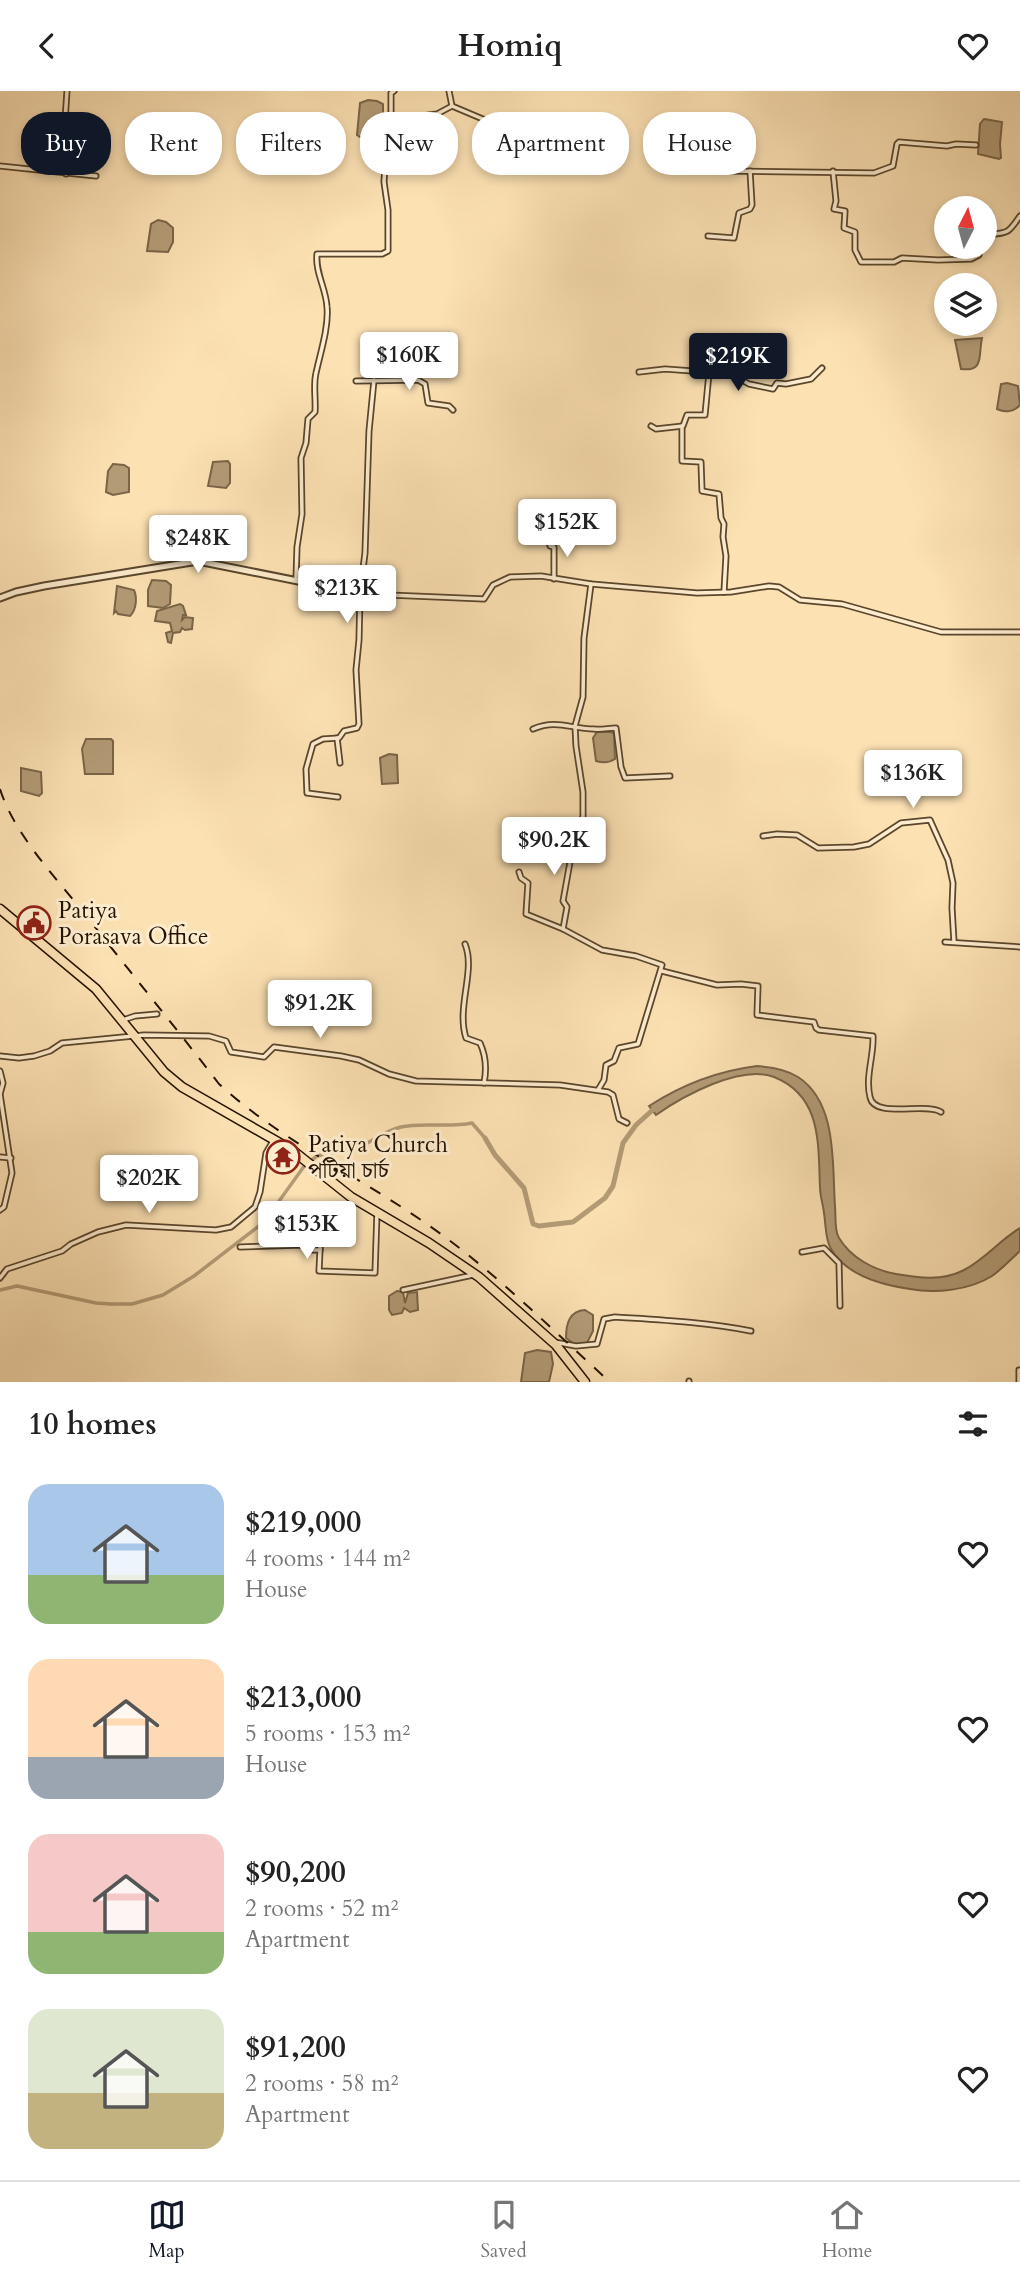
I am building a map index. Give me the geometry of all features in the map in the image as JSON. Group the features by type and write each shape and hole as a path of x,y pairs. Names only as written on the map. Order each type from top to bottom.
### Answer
{"highway":[{"path":"0,909 96,989 164,1072 182,1087 274,1139 299,1155 351,1197 475,1274 552,1341 585,1382"}],"street":[{"path":"65,112 66,91"},
{"path":"391,112 391,93 394,91"},
{"path":"449,91 452,106"},
{"path":"439,112 452,106 472,114"},
{"path":"756,171 833,171 853,174 881,172 893,166 897,144 900,142 947,146 976,145"},
{"path":"0,166 21,169"},
{"path":"833,171 836,201 834,209 845,211 844,228 855,232 855,250 861,262 934,258"},
{"path":"81,175 96,176"},
{"path":"296,582 302,514 301,458 306,443 308,419 315,412 315,375 327,317 317,254 382,254 388,251 385,175"},
{"path":"708,236 734,238 739,213 750,209 752,205 750,175"},
{"path":"998,234 1014,228 1020,216"},
{"path":"639,372 665,369 733,375 742,382 773,389 777,383 811,379 822,368"},
{"path":"709,373 706,413 701,416 686,416 682,426 682,461 701,462 702,492 719,494 726,556 724,593"},
{"path":"338,797 307,793 306,779 313,744 323,739 337,738 344,731 357,729 359,725 356,670 374,380"},
{"path":"356,381 418,380 425,384 428,403 449,406 453,411"},
{"path":"651,426 656,429 682,426"},
{"path":"554,579 554,547 550,546 548,535 553,534 553,528 558,528"},
{"path":"0,598 16,591 198,561 296,582 389,595 484,599 493,585 510,577 541,576 663,591 724,593 769,586 779,587 800,600 842,604 925,629 957,633 1020,632"},
{"path":"563,929 568,907 562,901 565,884 583,816 583,792 575,726 583,697 584,638 591,584"},
{"path":"533,729 550,725 592,730 617,728 621,767 625,778 670,776"},
{"path":"337,738 340,763"},
{"path":"763,835 797,835 818,848 854,846 869,844 901,823 930,820 948,860 953,883 954,942"},
{"path":"519,872 521,878 528,883 526,914 563,929 602,950 662,965 638,1044 619,1048 614,1062 606,1065 604,1080 598,1090"},
{"path":"946,942 1020,947"},
{"path":"465,944 468,951 464,1028 466,1038 480,1043 484,1052 484,1083"},
{"path":"662,971 717,985 758,986 757,1015 814,1022 819,1030 873,1036 869,1069 870,1100 874,1106 887,1109 929,1108 941,1112"},
{"path":"123,1020 158,1014"},
{"path":"0,1056 22,1058 43,1054 62,1043 158,1034 214,1037 226,1041 231,1052 246,1056 263,1057 274,1047 289,1048 359,1060 382,1072 416,1081 573,1085 598,1090 613,1095 619,1119 627,1123"},
{"path":"0,1071 3,1083 0,1094 12,1173 4,1207 0,1209"},
{"path":"0,1278 7,1269 62,1251 81,1239 126,1225 216,1230 231,1227 256,1207 266,1153 274,1139"},
{"path":"0,1157 11,1158"},
{"path":"322,1210 319,1271 375,1273 377,1212"},
{"path":"240,1247 303,1245 312,1250 320,1250"},
{"path":"803,1252 824,1248 840,1264 840,1305"},
{"path":"403,1290 454,1281 475,1274"},
{"path":"552,1341 576,1346 597,1344 604,1319 615,1317 707,1323 751,1331"},
{"path":"1018,1382 1019,1370"}],"shaded area":[{"path":"377,101 383,104 383,112 360,112 360,137 357,135 360,103"},
{"path":"984,119 1002,122 999,159 978,154 980,124"},
{"path":"158,220 173,228 173,242 168,252 147,251 151,224"},
{"path":"982,338 977,365 974,368 961,369 955,340"},
{"path":"1001,384 1018,386 1020,405 1006,411 997,409"},
{"path":"228,461 230,483 226,488 208,486 213,462"},
{"path":"113,464 129,468 129,492 113,495 106,492 108,471"},
{"path":"152,580 166,581 171,585 170,604 163,608 148,606 148,590"},
{"path":"117,586 134,590 136,603 130,616 118,614 116,611 114,613"},
{"path":"180,604 186,615 183,615 182,620 185,617 193,618 192,629 182,628 180,632 173,633 171,643 168,642 166,633 172,631 170,623 155,621 157,611"},
{"path":"597,732 614,734 615,759 596,761 593,738"},
{"path":"86,739 113,741 113,774 85,774 82,749"},
{"path":"389,754 397,755 398,783 382,784 380,758"},
{"path":"21,768 41,772 42,793 39,796 21,791"},
{"path":"757,1066 793,1074 811,1088 820,1102 833,1154 836,1231 844,1245 857,1257 888,1272 931,1278 964,1270 1020,1228 1020,1251 992,1276 973,1285 952,1290 920,1290 888,1285 866,1277 846,1266 829,1245 820,1194 819,1154 814,1123 801,1096 790,1085 761,1074 745,1075 729,1078 696,1091 656,1115 649,1106 701,1080 728,1071"},
{"path":"397,1291 403,1292 405,1303 408,1293 417,1292 418,1310 410,1312 404,1308 402,1313 392,1315 389,1310 389,1296"},
{"path":"585,1310 593,1315 593,1331 587,1343 577,1346 566,1338 567,1328 575,1313"},
{"path":"537,1350 551,1352 553,1364 549,1382 521,1382 525,1353"}],"waterway":[{"path":"485,1138 495,1155 524,1188 533,1224 539,1226 573,1222 605,1198 613,1186 623,1143 636,1125 657,1106"},
{"path":"0,1290 17,1286 111,1304 132,1304 163,1295 194,1276 264,1222 305,1165 317,1156 352,1151 388,1131 409,1126 472,1123 485,1138"}],"railway":[{"path":"0,789 14,821 34,851 219,1084 266,1122 396,1203 471,1257 610,1382"}],"place":[{"name":"Patiya Porasava Office","path":"34,923"},
{"name":"Patiya Church পটিয়া চার্চ","path":"283,1157"}]}
